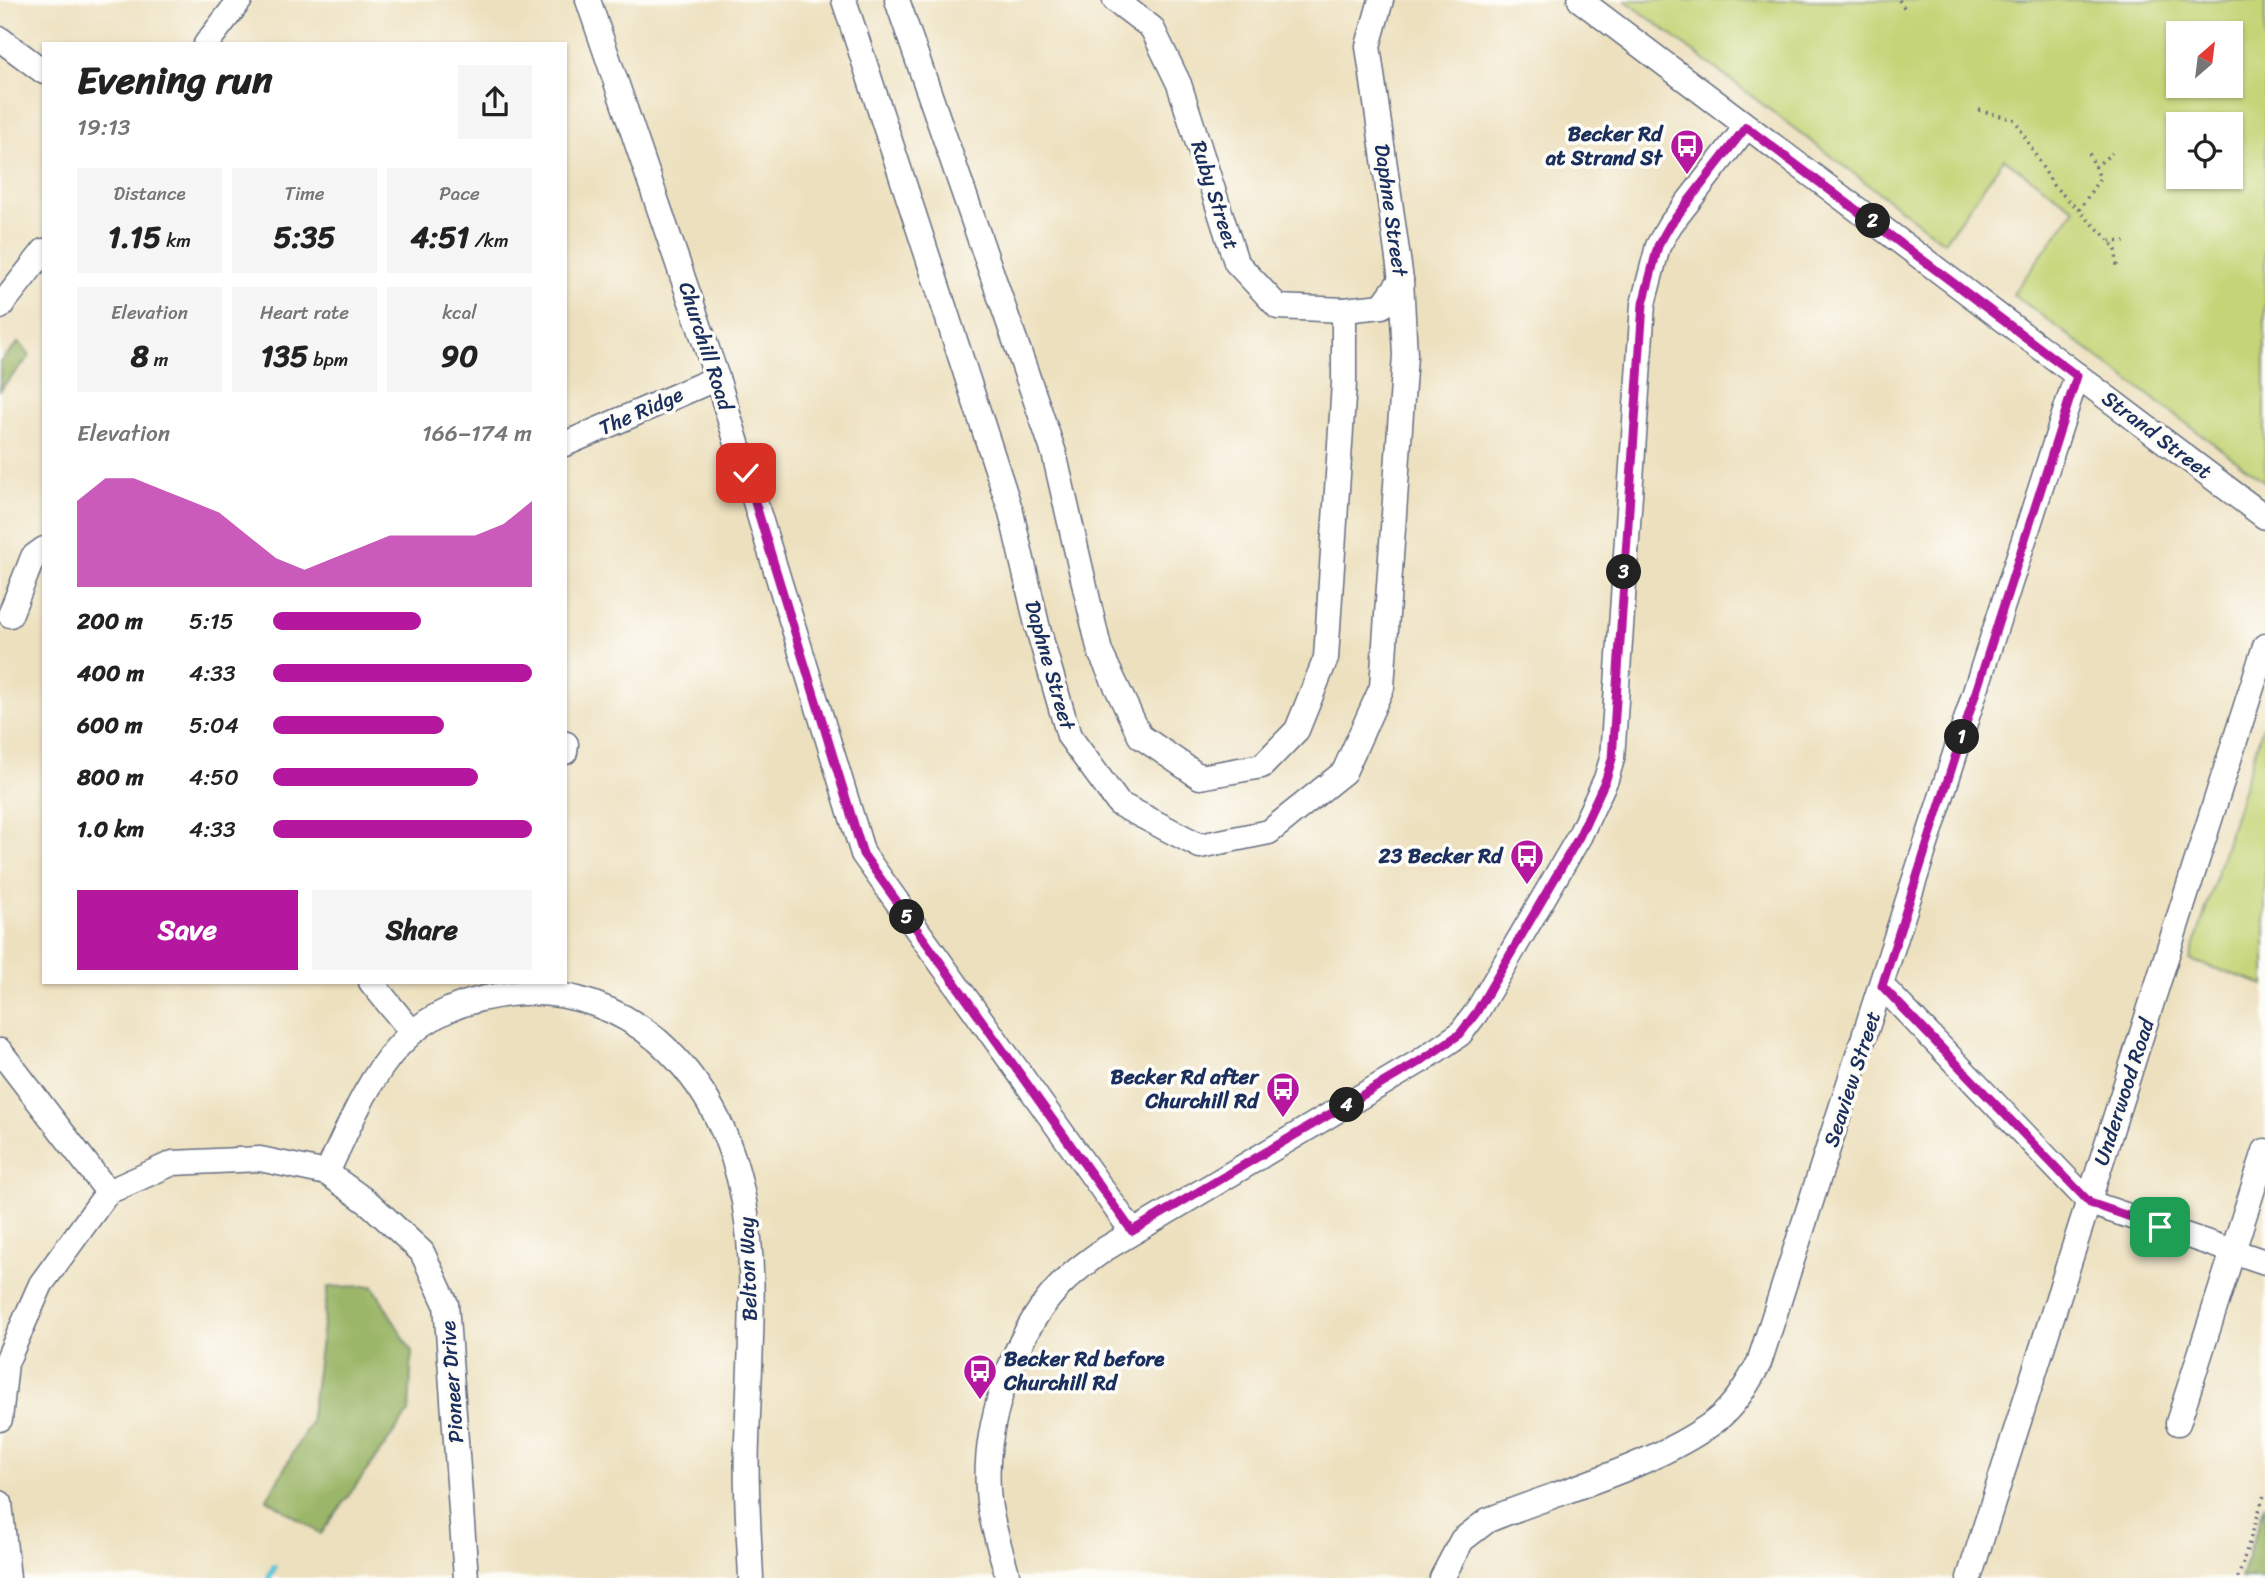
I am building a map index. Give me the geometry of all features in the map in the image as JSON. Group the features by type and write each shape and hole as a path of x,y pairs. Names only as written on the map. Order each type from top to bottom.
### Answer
{"street":[{"path":"208,42 240,0"},
{"name":"Churchill Road","path":"588,0 717,378 863,854 1132,1231"},
{"name":"Daphne Street","path":"844,0 1011,512 1038,629 1069,736 1119,804 1200,846 1269,832 1344,772 1382,687 1405,355 1401,280 1368,46 1381,0"},
{"path":"897,0 1054,453 1100,652 1140,736 1200,777 1262,766 1297,730 1326,658 1344,383 1344,310"},
{"name":"Ruby Street","path":"1115,0 1152,28 1179,84 1236,262 1278,307 1344,310 1382,306 1401,280"},
{"name":"Strand Street","path":"1580,0 2265,517"},
{"path":"0,39 42,70"},
{"path":"1008,1578 992,1516 988,1479 992,1431 1011,1369 1030,1328 1048,1300 1074,1271 1132,1231 1422,1060 1460,1034 1476,1013 1579,837 1606,779 1612,759 1643,304 1650,270 1670,225 1746,127"},
{"path":"0,307 42,254"},
{"name":"Seaview Street","path":"1441,1578 1462,1540 1488,1520 1675,1446 1714,1422 1734,1402 1759,1363 2077,376"},
{"name":"The Ridge","path":"567,443 717,378"},
{"path":"10,615 33,557 42,550"},
{"name":"Underwood Road","path":"1969,1578 2265,646"},
{"path":"373,984 411,1031"},
{"path":"1882,986 2090,1203 2265,1262"},
{"name":"Belton Way","path":"327,1173 379,1067 411,1031 453,1006 495,995 546,987 637,1023 674,1056 713,1110 738,1166 750,1231 746,1466 751,1578"},
{"path":"0,1051 108,1192"},
{"path":"2178,1423 2265,1151"},
{"name":"Pioneer Drive","path":"0,1419 6,1363 41,1283 108,1192 173,1163 260,1159 327,1173 370,1204 422,1252 446,1304 466,1578"},
{"path":"0,1503 8,1578"}],"path":[{"path":"1899,0 1905,9"},
{"path":"1979,110 2015,120 2053,185 2094,228 2110,240 2116,250 2117,268"},
{"path":"2079,210 2100,178 2088,153"},
{"path":"2095,167 2112,153"},
{"path":"2110,240 2125,242"},
{"path":"2238,1578 2265,1492"}],"green space":[{"path":"1625,0 2265,0 2265,482 2013,294 2075,209 2004,159 1944,242"},
{"path":"19,342 30,356 0,390 0,362"},
{"path":"2265,719 2265,985 2190,960"},
{"path":"373,1286 412,1352 409,1412 321,1534 267,1499 310,1423 328,1287"},
{"path":"2265,1503 2265,1578 2241,1578"}],"waterway":[{"path":"269,1578 274,1567"}],"place":[{"name":"Becker Rd at Strand St","path":"1687,176"},
{"name":"23 Becker Rd","path":"1527,886"},
{"name":"Becker Rd after Churchill Rd","path":"1283,1119"},
{"name":"Becker Rd before Churchill Rd","path":"980,1401"}],"route":[{"path":"746,473 863,854 1132,1231 1444,1047 1460,1034 1476,1013 1579,837 1598,798 1612,759 1629,478 1643,304 1650,270 1658,246 1670,225 1746,127 2077,376 1882,986 2090,1203 2160,1227"}]}
